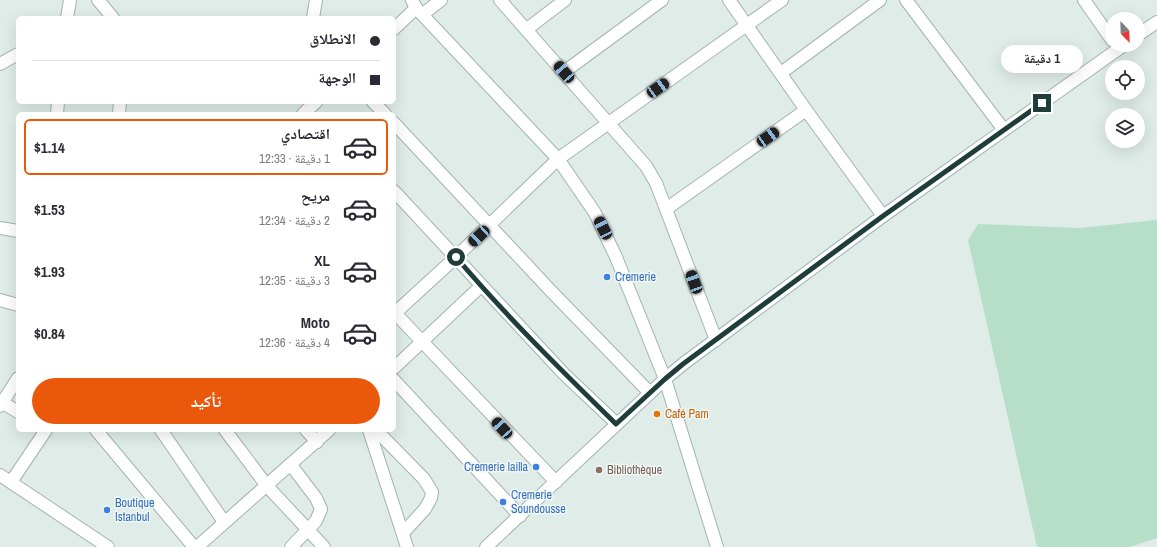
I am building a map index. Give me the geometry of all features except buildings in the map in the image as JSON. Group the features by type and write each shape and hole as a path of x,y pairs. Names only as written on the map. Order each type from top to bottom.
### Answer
{"street":[{"path":"68,16 70,0"},
{"path":"98,0 111,16"},
{"path":"313,16 316,0"},
{"path":"396,27 414,5 441,0"},
{"path":"500,0 527,29 607,124 646,166 656,183 716,340"},
{"path":"527,29 565,0"},
{"path":"729,0 883,216"},
{"path":"396,311 456,257 558,159 746,24 782,0"},
{"path":"781,73 880,0"},
{"path":"906,0 1004,130"},
{"path":"1084,0 1105,29"},
{"path":"564,72 656,2"},
{"path":"414,5 558,159 585,197 603,228 665,379 717,547"},
{"path":"1145,30 1157,22"},
{"path":"486,547 665,379 883,216 1004,130 1108,52"},
{"path":"0,64 16,55"},
{"path":"305,112 312,104"},
{"path":"375,104 383,112"},
{"path":"666,209 806,110"},
{"path":"396,125 601,343 650,392"},
{"path":"396,193 564,374 616,424"},
{"path":"0,228 16,231"},
{"path":"396,366 481,286"},
{"path":"396,313 556,482"},
{"path":"16,381 1,404 16,411"},
{"path":"396,382 520,516"},
{"path":"11,482 45,432"},
{"path":"98,432 196,547 327,432"},
{"path":"162,432 224,522"},
{"path":"226,432 267,486 324,547"},
{"path":"308,432 317,442"},
{"path":"370,432 407,547"},
{"path":"378,432 424,479 432,492 432,498 425,509 403,533"},
{"path":"291,465 316,498 321,509 320,515 291,547"},
{"path":"0,475 108,547"}],"green space":[{"path":"1157,220 1157,538 1130,547 1037,547 968,240 978,224 1080,228"}],"place":[{"name":"Cremerie","path":"607,277"},
{"name":"Café Pam","path":"657,414"},
{"name":"Cremerie lailla","path":"536,467"},
{"name":"Bibliothèque","path":"599,470"},
{"name":"Cremerie Soundousse","path":"503,502"},
{"name":"Boutique Istanbul","path":"107,510"}],"route":[{"path":"456,257 481,286 564,374 616,424 683,364 883,216 1042,103"}]}
